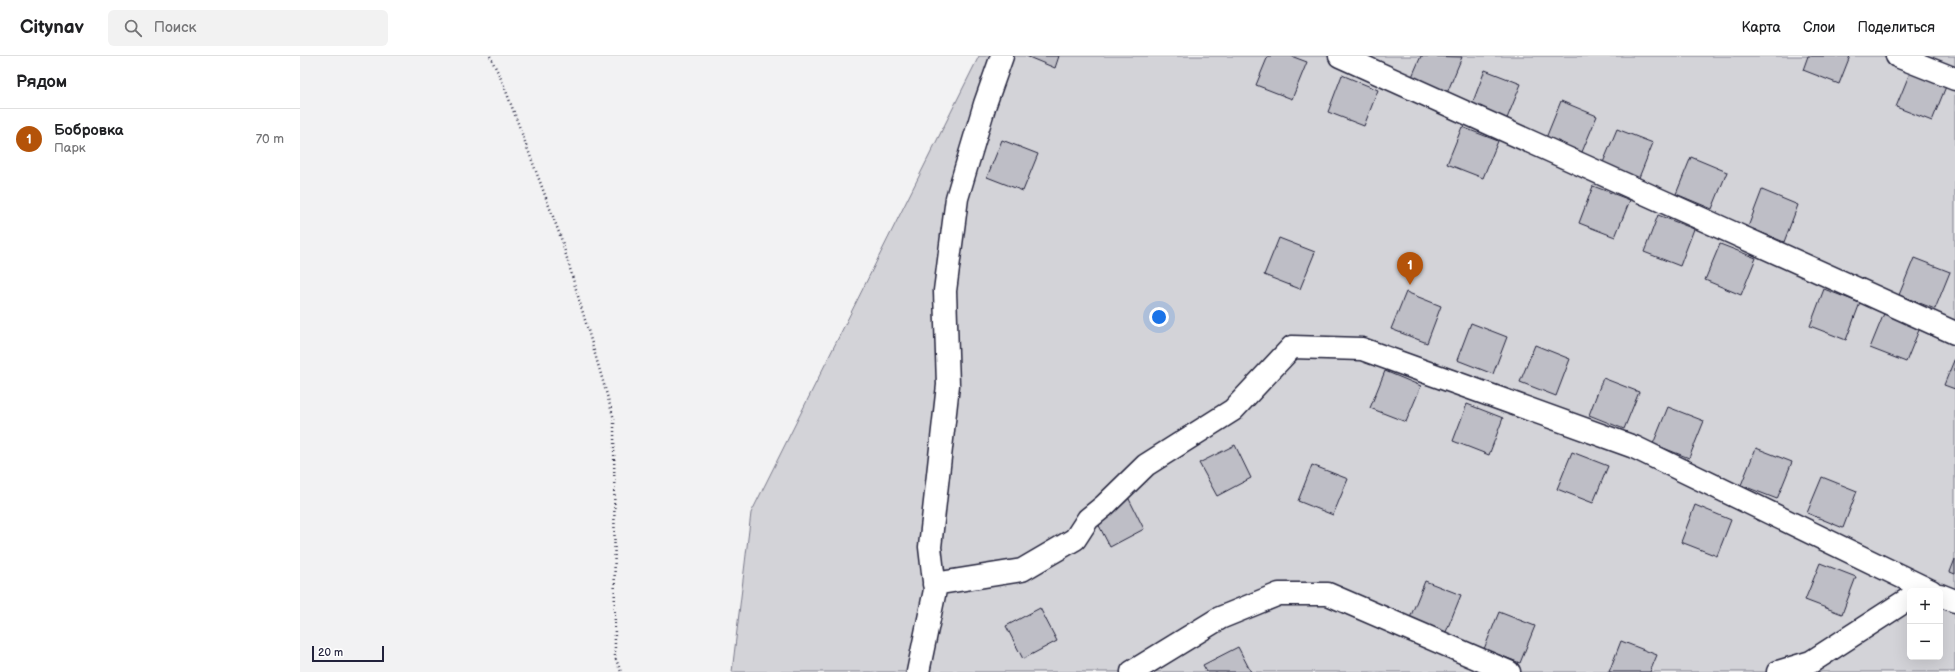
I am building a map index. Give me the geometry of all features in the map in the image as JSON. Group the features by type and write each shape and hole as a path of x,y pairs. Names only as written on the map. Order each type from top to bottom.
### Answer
{"street":[{"path":"918,672 935,590 930,547 948,385 945,291 957,198 985,104 1002,56"},
{"path":"1340,56 1955,333"},
{"path":"1897,56 1955,79"},
{"path":"934,584 1022,570 1075,539 1088,519 1104,506 1146,465 1233,410 1292,347 1362,349 1634,447 1915,588"},
{"path":"1132,672 1220,618 1279,594 1328,594 1509,672"},
{"path":"1943,598 1955,601"},
{"path":"1778,672 1811,662 1907,604"}],"path":[{"path":"490,56 503,83 561,238 614,419 615,657 621,672"}],"shaded area":[{"path":"979,56 1955,56 1955,672 732,672 751,513"}],"building":[{"path":"1026,56 1059,56 1055,68"},
{"path":"1268,56 1291,56 1307,62 1292,99 1256,85"},
{"path":"1421,56 1462,57 1447,93 1411,79"},
{"path":"1808,56 1850,56 1839,84 1803,70"},
{"path":"1485,70 1521,84 1506,121 1471,107"},
{"path":"1911,70 1947,84 1932,121 1896,107"},
{"path":"1342,75 1378,90 1364,126 1328,112"},
{"path":"1561,101 1597,116 1582,152 1546,138"},
{"path":"1462,127 1498,141 1483,178 1447,164"},
{"path":"1617,129 1653,143 1638,180 1602,165"},
{"path":"1002,140 1038,154 1023,191 987,177"},
{"path":"1691,157 1727,172 1712,209 1676,194"},
{"path":"1593,186 1630,200 1615,237 1579,223"},
{"path":"1762,190 1798,205 1784,242 1748,227"},
{"path":"1658,215 1694,229 1680,266 1644,252"},
{"path":"1279,238 1315,252 1300,289 1264,275"},
{"path":"1720,244 1756,258 1741,295 1705,280"},
{"path":"1914,258 1950,272 1935,309 1899,295"},
{"path":"1824,289 1860,303 1846,340 1810,326"},
{"path":"1406,292 1441,306 1427,343 1391,329"},
{"path":"1885,311 1921,325 1906,362 1870,348"},
{"path":"1471,323 1507,337 1493,374 1457,360"},
{"path":"1535,345 1570,359 1556,396 1520,382"},
{"path":"1955,358 1955,389 1944,385"},
{"path":"1385,371 1421,386 1406,422 1370,408"},
{"path":"1603,378 1639,392 1624,429 1589,415"},
{"path":"1467,404 1503,418 1489,455 1453,441"},
{"path":"1668,407 1704,421 1689,458 1653,444"},
{"path":"1235,445 1251,478 1217,496 1199,463"},
{"path":"1756,448 1792,462 1777,499 1741,485"},
{"path":"1572,452 1608,466 1593,503 1557,489"},
{"path":"1312,465 1348,479 1333,515 1298,501"},
{"path":"1822,477 1857,491 1843,528 1807,513"},
{"path":"1128,497 1144,529 1110,547 1093,514"},
{"path":"1695,505 1731,520 1717,556 1681,542"},
{"path":"1955,559 1955,574 1950,572"},
{"path":"1820,563 1856,577 1842,614 1805,600"},
{"path":"1425,581 1461,595 1446,632 1410,618"},
{"path":"1040,608 1057,641 1023,659 1006,626"},
{"path":"1499,612 1535,626 1520,663 1484,649"},
{"path":"1621,641 1657,655 1650,672 1609,672"},
{"path":"1238,647 1251,672 1207,672 1203,665"}],"place":[{"name":"Бобровка","path":"1410,285"}]}
